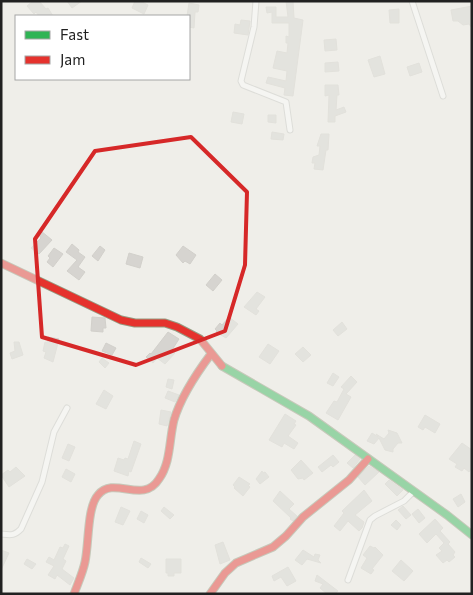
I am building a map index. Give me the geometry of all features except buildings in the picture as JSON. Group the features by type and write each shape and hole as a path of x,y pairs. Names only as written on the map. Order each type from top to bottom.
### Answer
{"street":[{"path":"256,1 254,27 241,81 243,85 286,102 290,130"},
{"path":"412,1 443,96"},
{"path":"1,263 121,320 135,324 165,323 200,339 222,366 309,416 448,515 472,535"},
{"path":"74,594 85,562 93,502 96,495 102,489 142,490 149,489 155,485 164,470 174,421 179,407 200,367 212,354"},
{"path":"1,534 12,536 16,535 21,529 42,482 54,432 67,408"},
{"path":"210,594 225,573 236,563 273,547 286,536 302,517 349,480 368,459"},
{"path":"348,580 370,520 404,501 414,491"}],"highlighted area":[{"path":"191,137 247,192 245,265 225,331 136,365 42,337 35,239 95,151"}],"traffic: fast":[{"path":"222,366 309,416 472,535"}],"traffic: jam":[{"path":"1,263 121,320 135,323 165,323 177,327 200,339 222,366"},
{"path":"74,594 85,562 90,517 94,501 105,490 112,488 145,490 159,479 168,458 172,428 177,411 200,369 211,354"},
{"path":"210,594 225,573 236,563 273,547 303,517 349,480 368,459"}]}
